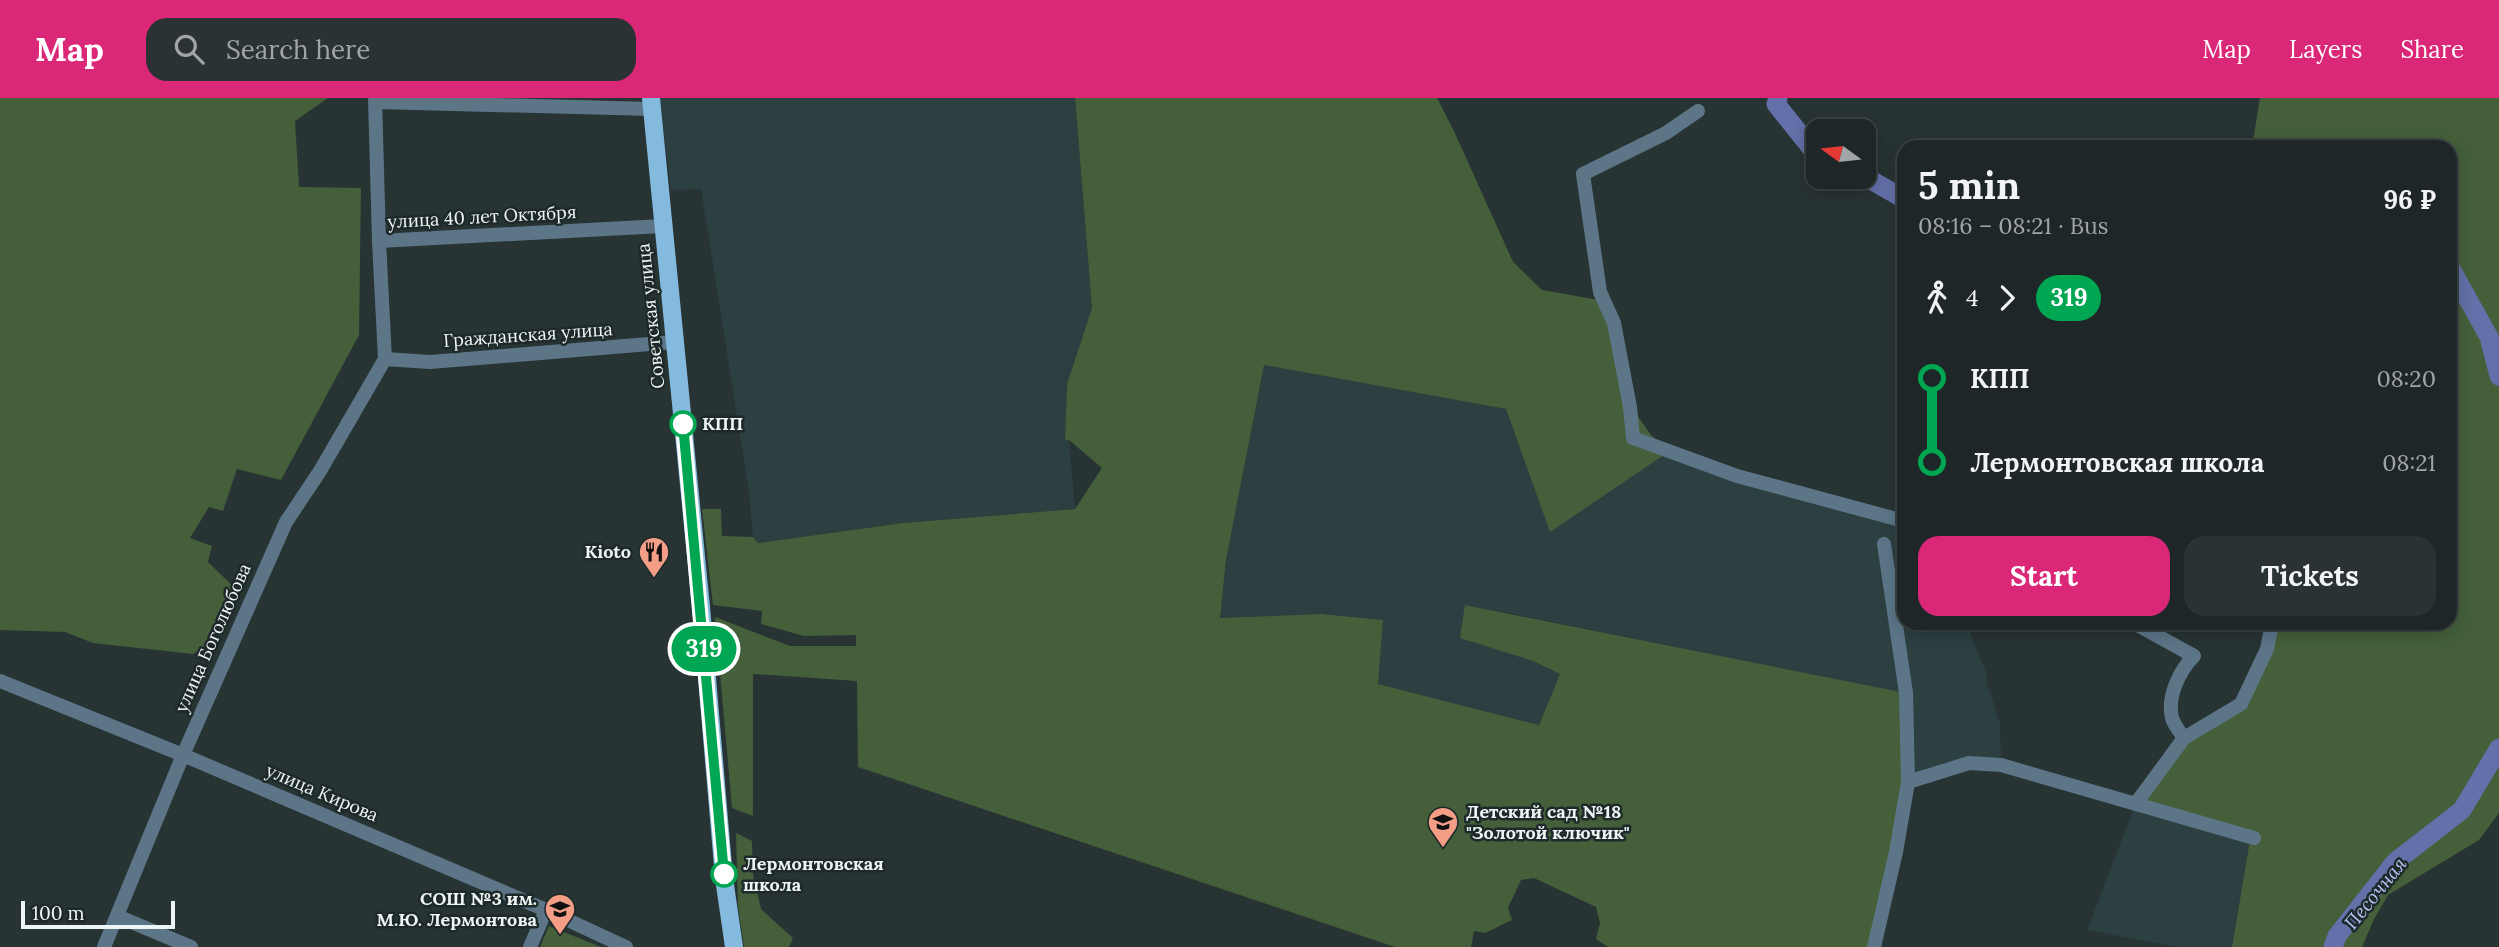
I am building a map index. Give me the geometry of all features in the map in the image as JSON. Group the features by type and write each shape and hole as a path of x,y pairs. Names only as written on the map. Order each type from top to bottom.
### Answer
{"main road":[{"name":"Советская улица","path":"652,103 701,607 724,878 734,947"}],"street":[{"path":"379,241 375,100 652,103"},
{"path":"1698,111 1666,133 1583,174 1600,292 1614,323 1633,438 1737,476 1897,519"},
{"name":"улица 40 лет Октября","path":"385,359 379,241 663,226"},
{"name":"Гражданская улица","path":"385,359 430,362 674,342"},
{"name":"улица Боголюбова","path":"104,947 183,755 286,522 320,471 385,359"},
{"path":"1874,947 1896,852 1908,782 1906,693 1884,544"},
{"path":"2147,630 2194,656 2186,664 2170,698 2172,720 2184,738"},
{"path":"2137,802 2184,738 2241,704 2267,649 2271,630"},
{"name":"улица Кирова","path":"0,681 183,755 546,910 626,947"},
{"path":"1908,782 1969,763 2001,765 2254,838"},
{"path":"530,947 546,910"},
{"path":"117,916 191,947"}],"shaded area":[{"path":"660,98 1075,98 1092,308 1067,384 1065,440 1069,440 1075,509 903,523 758,543 753,537 749,492 701,189 671,190"},
{"path":"1264,364 1506,409 1550,531 1670,451 1686,450 1819,497 1897,519 1897,630 1969,630 1986,672 2000,724 2001,765 1969,763 1908,782 1905,693 1465,606 1533,661 1560,674 1539,725 1378,684 1382,620 1322,614 1220,618 1226,560"},
{"path":"2134,808 2250,842 2232,947 2177,947 2087,930"}],"green space":[{"path":"0,98 328,98 295,121 299,187 361,188 359,335 281,480 237,469 223,511 209,507 190,538 212,546 208,562 236,589 221,638 193,654 93,643 65,632 0,630"},
{"path":"1075,98 1437,98 1513,262 1542,290 1599,300 1619,328 1637,415 1651,435 1670,451 1550,532 1506,409 1264,365 1226,560 1220,618 1322,614 1383,620 1378,684 1539,725 1560,674 1533,661 1460,638 1465,605 1906,693 1908,782 1874,947 1608,947 1596,939 1600,923 1596,907 1534,878 1521,880 1508,908 1512,920 1485,933 1474,931 1471,947 1395,947 858,767 857,681 753,674 753,816 732,808 715,617 790,646 856,646 856,635 804,636 761,624 762,611 713,605 702,509 721,509 722,536 753,537 758,543 903,523 1075,509 1102,468 1069,440 1065,440 1067,384 1092,308"},
{"path":"2260,98 2499,98 2499,813 2479,840 2388,895 2362,947 2232,947 2250,840 2135,805 2184,738 2241,704 2269,630 2457,630 2457,140 2253,140"},
{"path":"736,833 752,841 753,874 761,909 793,938 789,947 744,947 738,905"},
{"name":"СОШ №3 им. М.Ю. Лермонтова","path":"549,926 601,947 540,947"}],"waterway":[{"name":"Песочная","path":"1778,98 1776,104 1806,142"},
{"name":"Песочная","path":"1876,183 1897,195"},
{"name":"Песочная","path":"2457,280 2489,337 2499,376"},
{"name":"Песочная","path":"2333,947 2337,936 2395,862 2462,810 2499,748"}],"bus line":[{"name":"319","path":"683,424 724,874"}],"place":[{"name":"КПП","path":"683,424"},
{"name":"Kioto","path":"654,579"},
{"name":"Детский сад №18 \"Золотой ключик\"","path":"1443,849"},
{"name":"Лермонтовская школа","path":"724,874"},
{"name":"СОШ №3 им. М.Ю. Лермонтова","path":"560,936"}]}
